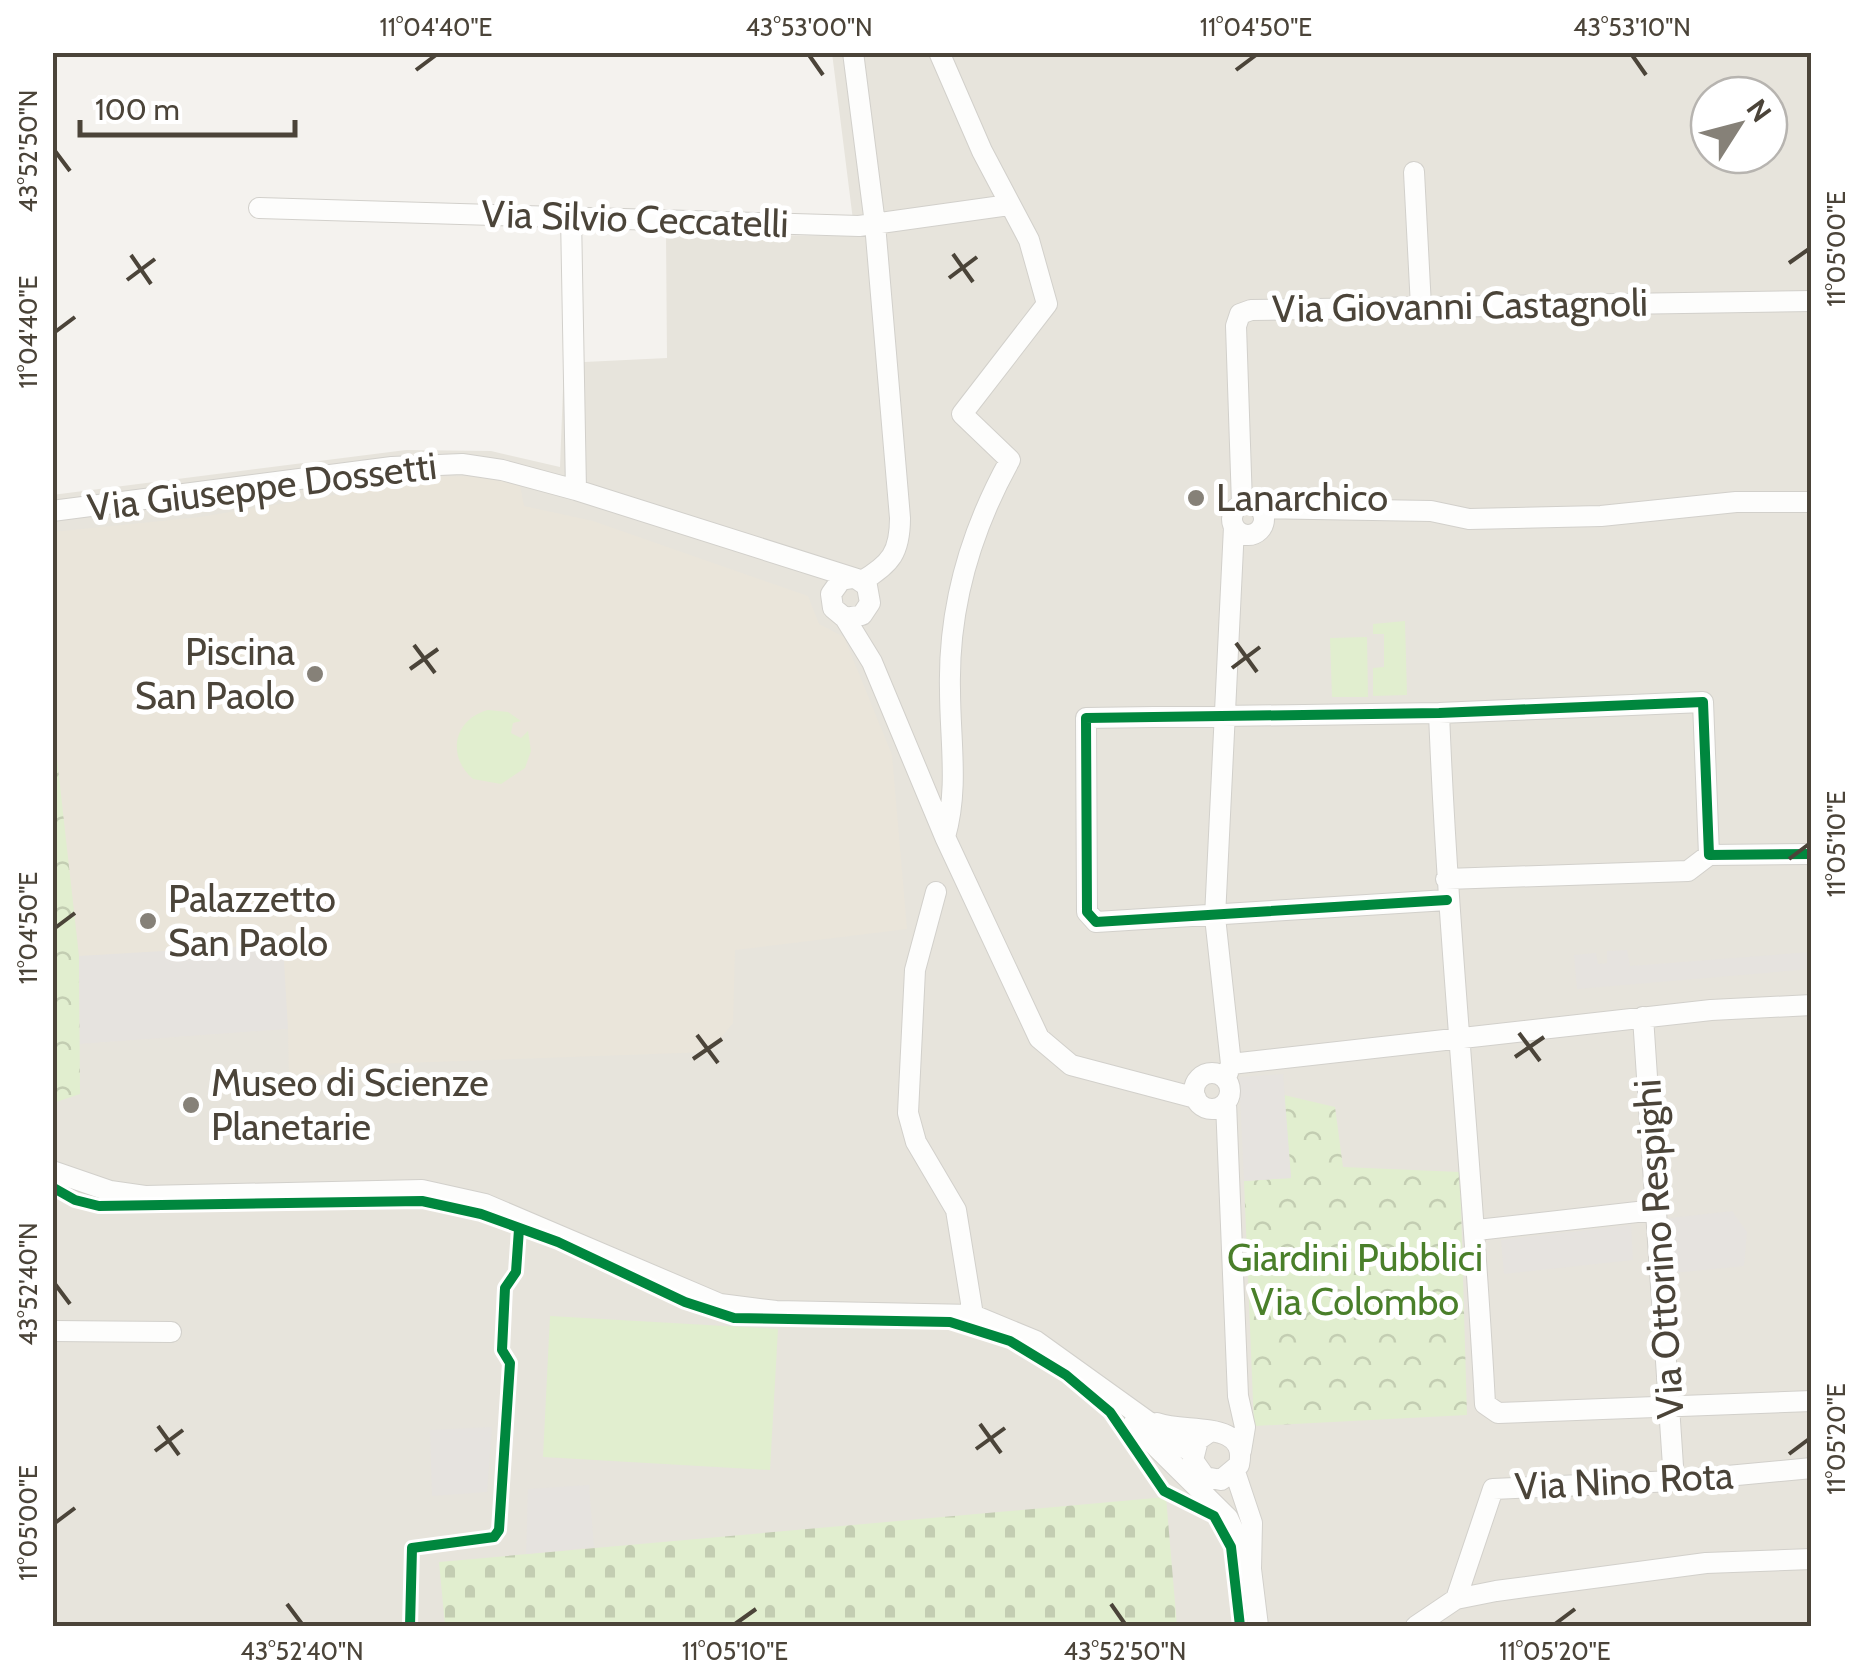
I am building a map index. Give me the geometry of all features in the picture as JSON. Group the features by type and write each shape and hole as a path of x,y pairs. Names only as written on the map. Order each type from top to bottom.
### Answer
{"street":[{"path":"831,594 840,580 857,580 889,562 900,540 876,224 853,52"},
{"path":"939,52 1029,240 1047,304 962,414 1010,460 987,501 973,540 950,633 955,802 945,837"},
{"path":"1414,172 1421,307"},
{"name":"Via Silvio Ceccatelli","path":"259,208 876,224 1009,205"},
{"path":"571,216 576,490"},
{"name":"Via Giovanni Castagnoli","path":"1251,506 1236,326 1240,314 1252,310 1812,300"},
{"name":"Via Giuseppe Dossetti","path":"52,511 436,464 502,470 576,490 857,580"},
{"path":"1206,1477 1221,1480 1238,1461 1245,1427 1238,1396 1226,1103 1212,1109 1210,1083 1220,992 1215,917 1232,602 1229,566 1241,531 1233,513 1251,506 1431,511 1470,519 1601,516 1736,502 1812,502"},
{"path":"1241,531 1262,526 1251,506"},
{"path":"816,568 831,594 833,608 854,616 945,837 1039,1038 1071,1065 1170,1089 1457,1038 1643,1017 1812,1005"},
{"path":"854,616 870,599 857,580"},
{"path":"1710,856 1703,702 1438,713 1086,718 1089,917 1100,923 1215,917 1446,890 1688,871 1710,856 1812,854"},
{"path":"1438,713 1457,1038 1477,1230 1484,1404 1498,1413 1812,1401"},
{"path":"936,892 916,970 908,1113 916,1142 956,1210 973,1315"},
{"name":"Via Ottorino Respighi","path":"1643,1017 1674,1481"},
{"path":"1210,1083 1228,1168"},
{"path":"52,1171 110,1191 145,1196 422,1190 485,1204 720,1304 776,1311 973,1315 1036,1340 1192,1453"},
{"path":"1477,1230 1655,1210"},
{"path":"52,1331 171,1332"},
{"path":"1107,1391 1140,1433 1228,1518 1251,1569"},
{"path":"1238,1396 1229,1423 1198,1440 1192,1453 1195,1467 1236,1509 1249,1536"},
{"path":"1142,1417 1168,1428 1215,1431 1233,1437 1250,1509 1251,1569 1258,1626"},
{"name":"Via Nino Rota","path":"1456,1599 1493,1489 1674,1481 1812,1468"},
{"path":"1416,1626 1456,1599 1706,1564 1812,1560"}],"shaded area":[{"path":"832,53 1811,53 1811,1626 53,1626 52,495 406,450 491,451 560,467 564,363 667,358 666,234 855,236"},
{"path":"481,476 520,485 524,506 593,521 808,596 819,624 844,637 892,755 907,929 735,950 733,1023 709,1052 375,1064 289,1082 288,1029 80,1044 79,956 52,726 52,532 200,517 413,482 417,477"},
{"path":"283,944 288,1029 80,1044 79,956"},
{"path":"1627,950 1630,966 1811,952 1811,969 1577,989 1574,955 1596,953 1598,964 1607,963 1607,951"},
{"path":"1283,1074 1291,1178 1244,1181 1239,1077"},
{"path":"1732,1211 1747,1232 1744,1266 1673,1273 1669,1218"},
{"path":"1631,1225 1633,1260 1504,1274 1501,1240"},
{"path":"492,1427 487,1492 432,1496 430,1430"},
{"path":"589,1485 594,1547 526,1554 528,1489"}],"green space":[{"path":"1405,621 1407,695 1373,696 1373,668 1384,667 1384,634 1373,634 1373,624"},
{"path":"1367,637 1368,697 1332,697 1330,638"},
{"path":"488,710 508,712 521,721 513,723 511,733 521,738 528,731 531,751 525,768 501,784 473,779 464,770 457,749 461,730 468,721"},
{"path":"52,757 57,759 79,956 80,1094 53,1103"},
{"name":"Giardini Pubblici Via Colombo","path":"1284,1095 1335,1107 1343,1167 1460,1172 1467,1415 1254,1426 1244,1181 1291,1178"},
{"path":"550,1316 778,1329 770,1470 543,1457"},
{"path":"1166,1497 1177,1626 445,1626 439,1562"}],"cycle path":[{"path":"1447,900 1096,922 1087,912 1086,718 1439,713 1703,702 1709,855 1812,854"},
{"path":"52,1187 75,1200 99,1206 422,1201 481,1214 558,1242 685,1302 734,1318 950,1322 1010,1341 1066,1375 1110,1412 1164,1491 1214,1516 1231,1547 1240,1626"},
{"path":"410,1626 412,1548 494,1537 499,1530 510,1363 502,1350 505,1288 516,1272 519,1229"}],"place":[{"name":"Lanarchico","path":"1196,498"},
{"name":"Piscina San Paolo","path":"315,674"},
{"name":"Palazzetto San Paolo","path":"148,921"},
{"name":"Museo di Scienze Planetarie","path":"191,1105"}]}
